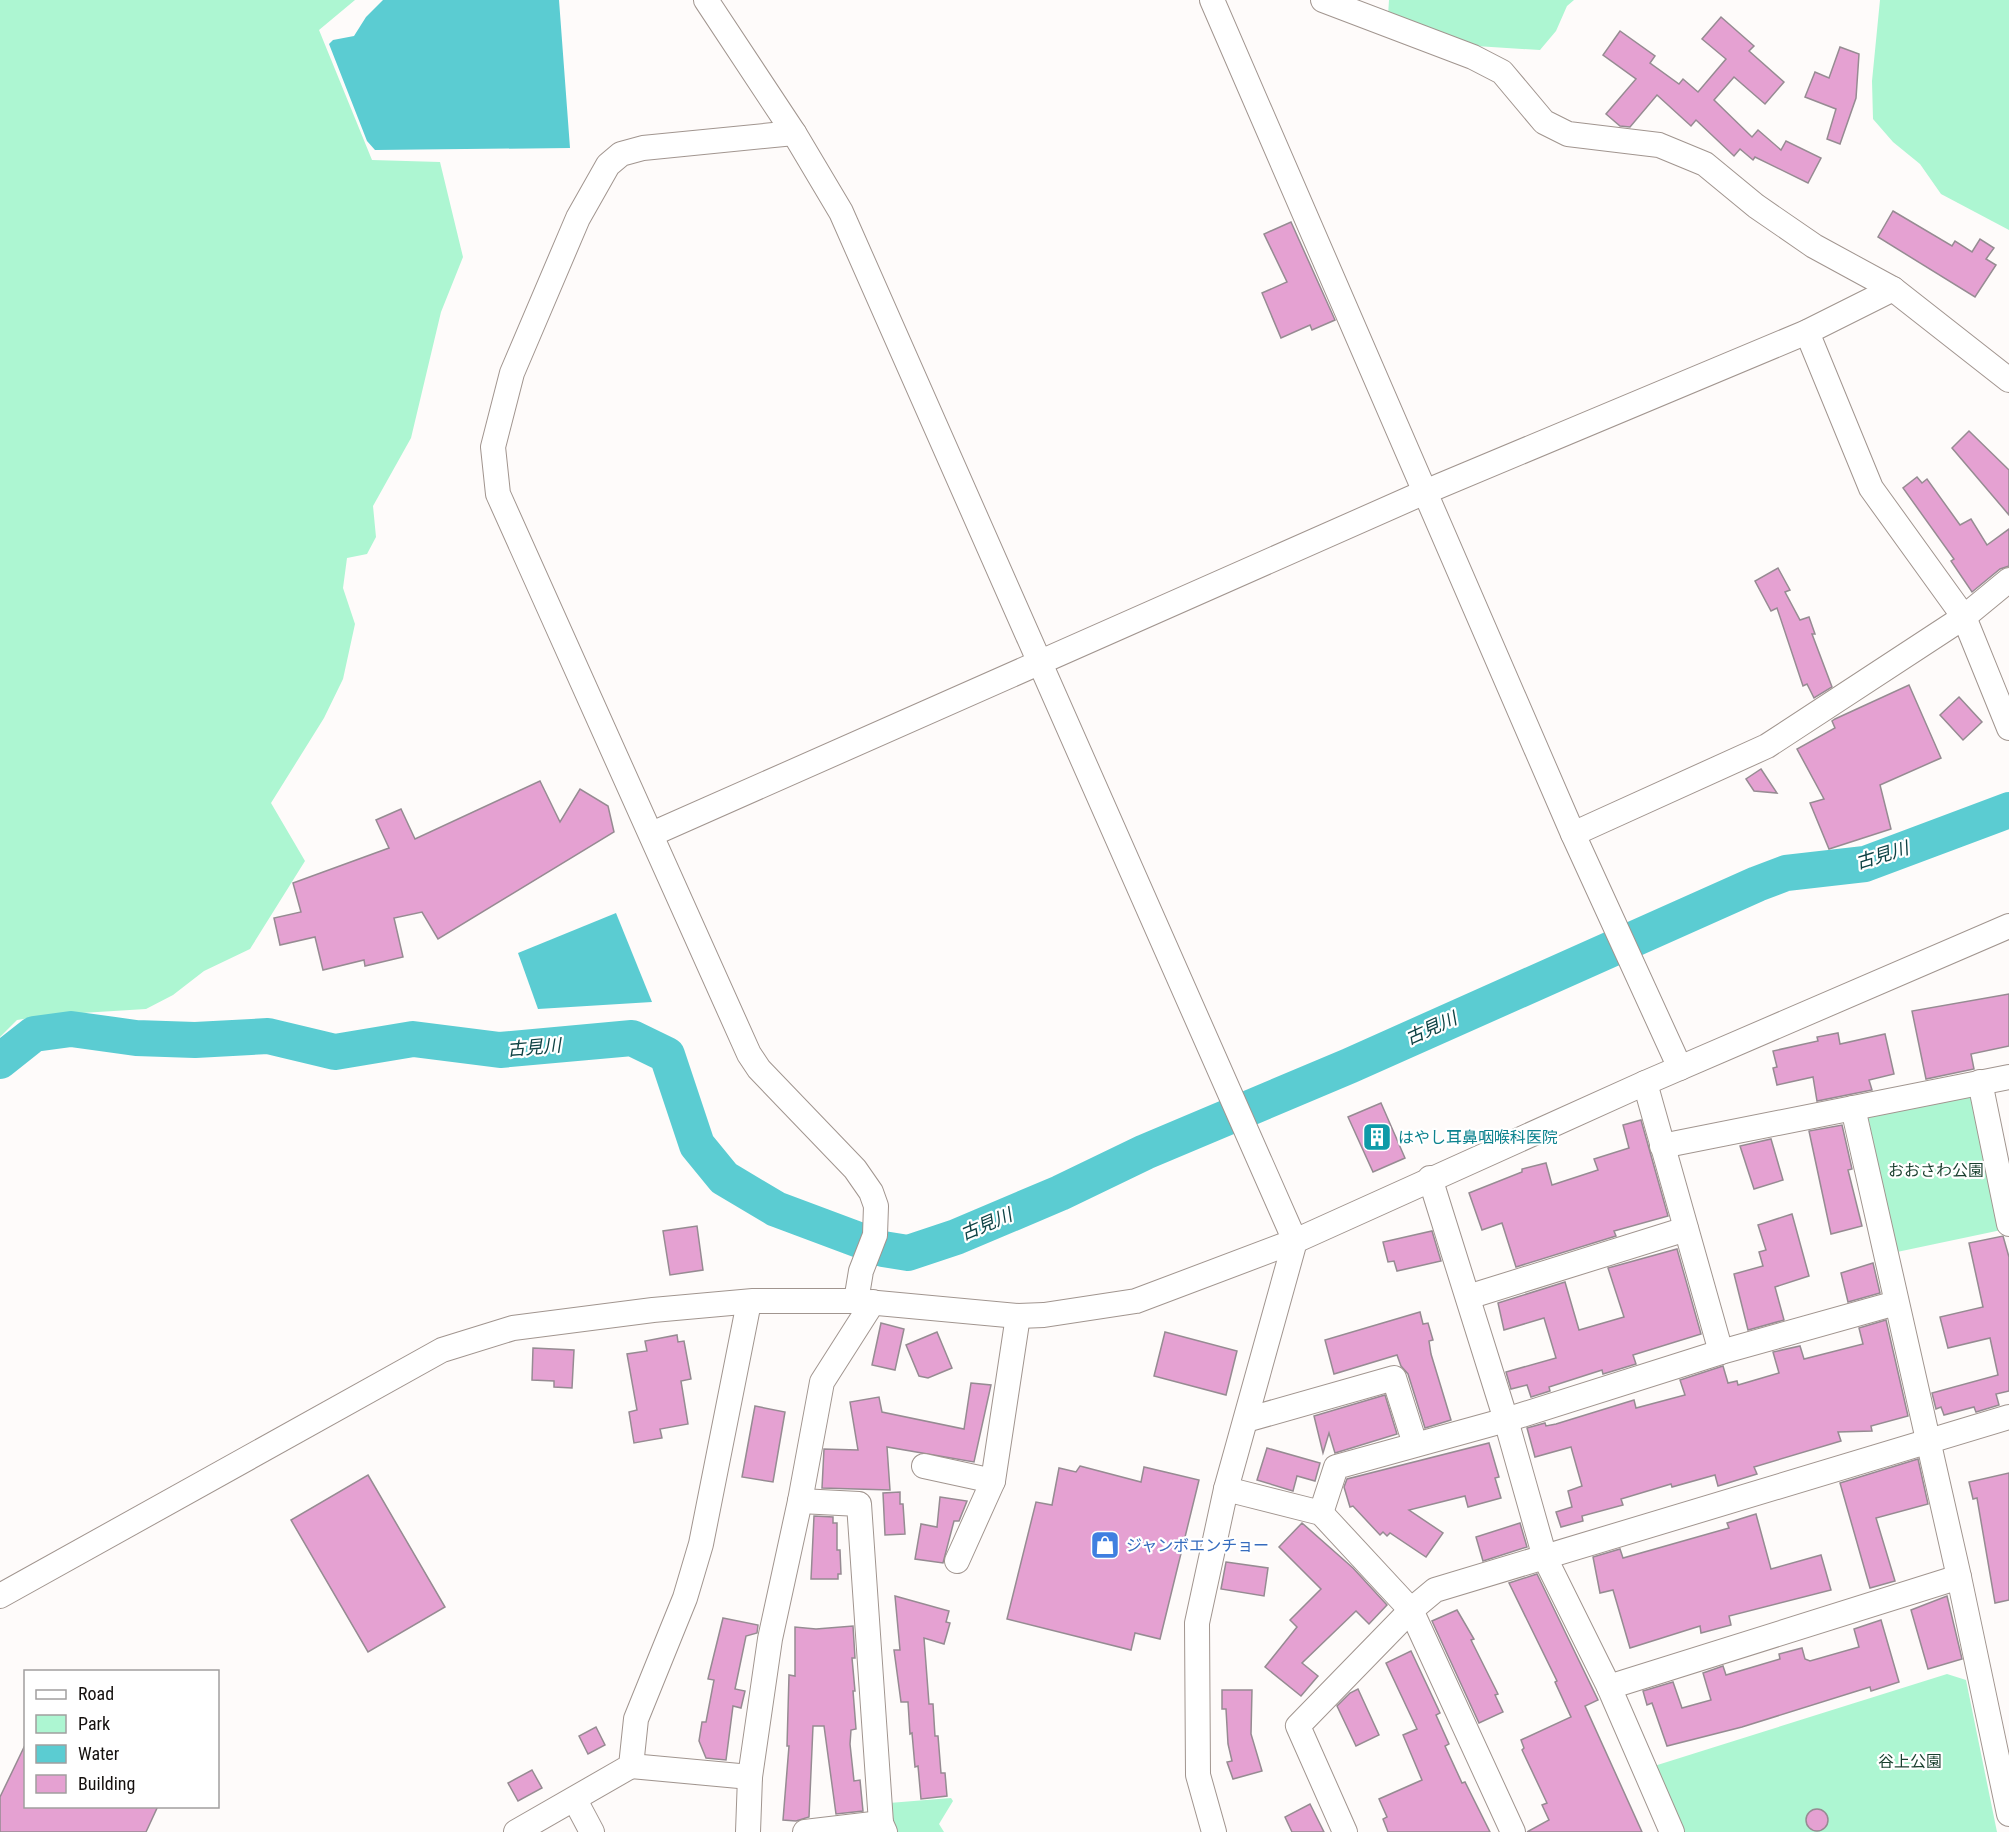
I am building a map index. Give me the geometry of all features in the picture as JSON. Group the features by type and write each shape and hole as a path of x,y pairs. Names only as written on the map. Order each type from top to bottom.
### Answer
{"street":[{"path":"706,0 794,133 841,212 1295,1241 1226,1488 1197,1623 1198,1775 1214,1832"},
{"path":"1212,0 1573,834 1680,1068"},
{"path":"1323,0 1473,57 1503,72 1544,122 1568,134 1659,145 1705,164 1756,206 1814,246 1893,289 2009,380"},
{"path":"748,1832 750,1777 770,1640 800,1501 822,1382 865,1301 865,1258 875,1235 876,1206 863,1180 759,1069 749,1054 498,494 493,447 514,366 578,219 604,170 614,158 643,148 794,133"},
{"path":"652,834 1425,492 1807,332 1893,289"},
{"path":"1807,332 1871,488 1964,617 2009,728"},
{"path":"1573,834 1767,746 1964,617 2009,580"},
{"path":"0,1596 442,1350 513,1328 653,1310 749,1302 865,1301 1018,1316 1044,1315 1136,1301 1295,1241 1430,1178 1645,1083 2009,926"},
{"path":"1662,1146 2009,1077"},
{"path":"1980,1082 2009,1224"},
{"path":"1645,1083 1721,1352"},
{"path":"1853,1108 1929,1441 2009,1814"},
{"path":"1430,1178 1506,1420 1545,1558 1609,1687 1672,1832"},
{"path":"1468,1297 1686,1229"},
{"path":"631,1766 636,1719 685,1598 701,1544 749,1302"},
{"path":"1321,1513 1336,1467 1506,1420 1721,1352 1896,1303"},
{"path":"957,1561 993,1481 1018,1316"},
{"path":"1246,1420 1394,1378 1415,1444"},
{"path":"1345,1832 1298,1726 1411,1611 1435,1590 2009,1417"},
{"path":"924,1466 993,1481"},
{"path":"1226,1488 1321,1513 1411,1611 1513,1832"},
{"path":"800,1501 859,1503 883,1827 806,1832"},
{"path":"1609,1687 1959,1577"},
{"path":"516,1832 631,1766 750,1777"},
{"path":"575,1800 592,1832"}],"green space":[{"path":"0,0 355,0 319,30 372,160 440,162 463,257 441,312 411,438 373,506 376,537 367,554 347,558 343,588 355,624 343,679 324,718 271,803 305,861 250,949 204,971 173,995 146,1009 49,1015 17,1020 0,1037"},
{"path":"1389,0 1574,0 1567,6 1556,31 1540,50 1476,46 1388,16"},
{"path":"1880,0 2009,0 2009,230 1941,194 1920,164 1893,142 1873,119 1872,81"},
{"name":"おおさわ公園","path":"1975,1088 2006,1229 1897,1252 1867,1112"},
{"name":"谷上公園","path":"1947,1674 1966,1680 1997,1832 1681,1832 1651,1767"},
{"path":"951,1798 953,1801 939,1824 944,1832 892,1832 889,1803"}],"water":[{"path":"383,0 559,0 570,148 375,150 367,141 329,44 333,40 354,36 366,17"},
{"path":"616,913 652,1002 538,1009 518,953"}],"building":[{"path":"1721,17 1754,46 1749,51 1784,82 1765,104 1734,77 1714,100 1752,137 1758,130 1781,150 1786,141 1821,158 1808,183 1755,157 1753,160 1740,149 1734,156 1696,120 1691,126 1657,95 1630,127 1620,126 1606,114 1636,79 1603,55 1620,31 1655,56 1650,63 1679,84 1683,79 1698,92 1726,59 1702,39"},
{"path":"1840,47 1859,54 1856,98 1840,144 1827,139 1836,109 1805,97 1815,72 1829,78"},
{"path":"1893,211 1952,246 1955,241 1972,252 1980,239 1994,248 1986,259 1996,265 1975,297 1878,237"},
{"path":"1291,222 1335,320 1312,330 1310,325 1281,338 1262,293 1287,282 1264,234"},
{"path":"1969,431 2009,470 2009,515 1952,448"},
{"path":"1917,477 1922,483 1927,479 1960,525 1971,519 1987,545 2009,529 2009,566 2000,569 1972,592 1951,561 1954,559 1903,488"},
{"path":"1778,568 1790,590 1785,592 1800,620 1809,617 1815,634 1812,634 1832,687 1814,698 1807,684 1803,686 1777,608 1771,611 1755,581"},
{"path":"1909,685 1941,758 1880,785 1891,829 1829,849 1810,803 1824,799 1797,749 1835,728 1832,721 1835,719"},
{"path":"1959,697 1982,722 1963,740 1940,715"},
{"path":"1761,769 1777,793 1754,791 1746,779"},
{"path":"540,781 560,822 580,789 608,806 614,832 438,939 422,912 394,918 403,957 365,966 364,960 323,970 315,937 280,945 274,918 301,912 293,883 389,848 376,820 401,809 415,839"},
{"path":"2009,994 2009,1046 1971,1054 1974,1069 1926,1079 1912,1011"},
{"path":"1838,1033 1840,1044 1885,1034 1894,1074 1869,1080 1872,1090 1817,1101 1813,1077 1777,1085 1773,1068 1777,1067 1773,1051 1818,1041 1817,1037"},
{"name":"はやし耳鼻咽喉科医院","path":"1381,1103 1405,1158 1373,1172 1348,1117"},
{"path":"1641,1120 1668,1216 1614,1231 1616,1236 1516,1267 1502,1223 1482,1230 1469,1193 1522,1172 1522,1169 1546,1163 1552,1185 1598,1170 1594,1159 1629,1148 1623,1125"},
{"path":"1842,1125 1852,1169 1848,1170 1862,1226 1831,1234 1809,1131"},
{"path":"1771,1139 1783,1180 1754,1189 1740,1146"},
{"path":"1792,1214 1809,1276 1775,1287 1784,1320 1748,1330 1734,1274 1763,1266 1759,1252 1766,1250 1758,1225"},
{"path":"697,1226 703,1270 670,1275 663,1231"},
{"path":"1432,1231 1441,1261 1397,1271 1394,1261 1388,1262 1383,1242"},
{"path":"2003,1236 2009,1257 2009,1391 1996,1394 1999,1405 1976,1412 1974,1407 1944,1415 1941,1407 1936,1409 1932,1393 1998,1375 1990,1338 1948,1348 1940,1317 1983,1307 1969,1243"},
{"path":"1677,1249 1701,1334 1633,1355 1636,1364 1603,1374 1602,1370 1549,1387 1550,1391 1531,1397 1527,1385 1511,1389 1506,1372 1556,1358 1544,1318 1504,1330 1498,1303 1565,1282 1579,1330 1624,1317 1608,1268"},
{"path":"1873,1263 1880,1293 1848,1302 1841,1273"},
{"path":"1420,1312 1423,1324 1428,1323 1433,1340 1429,1341 1431,1354 1451,1420 1425,1428 1408,1374 1401,1366 1397,1355 1334,1374 1325,1340"},
{"path":"1886,1320 1908,1416 1871,1426 1872,1431 1838,1432 1841,1441 1754,1467 1757,1474 1718,1486 1715,1475 1672,1487 1671,1484 1621,1499 1623,1505 1582,1516 1583,1521 1561,1527 1556,1512 1572,1507 1568,1491 1582,1486 1571,1447 1535,1457 1527,1428 1545,1423 1546,1426 1556,1424 1634,1400 1636,1408 1685,1395 1680,1380 1723,1366 1728,1383 1737,1381 1738,1385 1779,1373 1773,1352 1800,1346 1804,1359 1863,1344 1859,1328"},
{"path":"881,1323 904,1329 895,1370 872,1365"},
{"path":"937,1332 952,1368 928,1378 919,1376 906,1345"},
{"path":"1165,1332 1237,1351 1226,1395 1154,1376"},
{"path":"677,1335 678,1342 684,1341 691,1379 681,1381 688,1424 660,1429 662,1438 634,1443 629,1412 637,1410 627,1354 647,1351 645,1341"},
{"path":"533,1348 574,1350 572,1388 554,1387 554,1381 532,1380"},
{"path":"971,1383 991,1385 974,1462 887,1447 890,1490 822,1488 824,1449 858,1450 850,1402 879,1397 882,1412 964,1429"},
{"path":"1385,1395 1397,1434 1335,1453 1329,1433 1323,1453 1314,1416"},
{"path":"755,1406 785,1412 773,1482 742,1477"},
{"path":"1489,1443 1499,1477 1495,1478 1501,1498 1468,1507 1465,1496 1409,1510 1443,1533 1426,1557 1390,1533 1387,1536 1383,1532 1380,1535 1353,1506 1350,1507 1344,1487 1347,1479"},
{"path":"1267,1448 1320,1463 1315,1481 1297,1476 1293,1491 1257,1480"},
{"path":"1918,1459 1928,1504 1876,1518 1895,1581 1870,1588 1840,1483"},
{"path":"1080,1466 1141,1482 1144,1467 1199,1480 1160,1639 1135,1633 1131,1650 1007,1619 1036,1502 1052,1505 1059,1468 1076,1472"},
{"path":"2009,1473 2009,1600 1995,1603 1977,1498 1973,1499 1969,1482"},
{"path":"368,1475 445,1607 368,1652 291,1520"},
{"path":"900,1492 905,1534 885,1535 883,1493"},
{"path":"940,1497 967,1501 959,1521 954,1521 943,1563 915,1559 921,1524 937,1527"},
{"path":"1756,1514 1771,1569 1821,1555 1831,1590 1729,1616 1731,1625 1701,1633 1700,1626 1630,1648 1613,1590 1600,1593 1593,1557 1620,1549 1623,1558 1729,1528 1727,1523"},
{"path":"814,1516 833,1517 833,1523 837,1523 837,1550 840,1550 841,1574 838,1574 838,1579 811,1579"},
{"path":"1302,1523 1353,1568 1387,1605 1369,1624 1356,1611 1302,1663 1318,1676 1301,1696 1265,1667 1297,1627 1290,1620 1321,1589 1279,1547"},
{"path":"1520,1523 1527,1547 1483,1561 1476,1537"},
{"path":"1226,1562 1268,1568 1264,1596 1221,1589"},
{"path":"1537,1574 1598,1700 1585,1706 1642,1832 1527,1832 1549,1820 1542,1805 1547,1803 1522,1750 1524,1748 1521,1740 1571,1717 1555,1682 1557,1681 1509,1583"},
{"path":"895,1596 949,1611 946,1622 950,1623 944,1644 924,1638 929,1704 933,1704 935,1736 938,1736 941,1773 945,1773 947,1796 921,1799 918,1766 915,1767 912,1733 910,1734 908,1702 901,1702 894,1650 900,1650"},
{"path":"1947,1596 1962,1659 1928,1669 1911,1610"},
{"path":"1457,1610 1474,1639 1471,1640 1498,1694 1495,1695 1503,1712 1479,1723 1432,1621"},
{"path":"723,1618 758,1625 757,1633 746,1636 735,1689 745,1691 741,1708 733,1706 726,1760 706,1758 699,1741 702,1722 706,1722 714,1680 708,1679"},
{"path":"1881,1620 1899,1682 1871,1691 1870,1687 1742,1727 1667,1746 1652,1703 1647,1705 1643,1691 1673,1682 1682,1708 1711,1700 1703,1673 1723,1666 1726,1675 1780,1659 1779,1654 1802,1648 1805,1659 1810,1661 1859,1647 1854,1629"},
{"path":"853,1626 855,1658 852,1658 856,1729 851,1730 850,1744 854,1781 860,1780 863,1811 836,1814 824,1726 813,1726 809,1817 796,1821 783,1820 789,1746 787,1746 789,1675 795,1676 795,1627 816,1629"},
{"path":"1411,1651 1440,1713 1436,1715 1449,1744 1445,1746 1462,1783 1465,1782 1490,1832 1388,1832 1383,1819 1387,1817 1379,1799 1422,1780 1403,1735 1417,1729 1386,1663"},
{"path":"1358,1689 1379,1735 1356,1746 1337,1706 1350,1693"},
{"path":"1222,1690 1252,1690 1251,1734 1262,1771 1233,1779 1227,1762 1232,1761 1228,1744 1226,1709 1222,1709"},
{"path":"596,1727 605,1745 588,1754 579,1736"},
{"path":"24,1747 24,1808 157,1808 146,1832 0,1832 0,1797"},
{"path":"532,1770 542,1788 518,1801 508,1783"},
{"path":"1310,1804 1324,1832 1292,1832 1285,1817"},
{"path":"1817,1809 1825,1812 1828,1820 1825,1828 1817,1831 1809,1828 1806,1820 1809,1812"}],"waterway":[{"name":"古見川","path":"0,1061 34,1034 71,1029 136,1038 195,1040 268,1036 335,1052 413,1039 500,1050 632,1038 667,1055 697,1145 724,1178 776,1209 883,1249 908,1253 956,1237 1060,1193 1145,1152 1349,1066 1757,884 1786,873 1865,864 2009,810"}],"place":[{"name":"はやし耳鼻咽喉科医院","path":"1377,1137"},
{"name":"ジャンボエンチョー","path":"1105,1545"}]}
